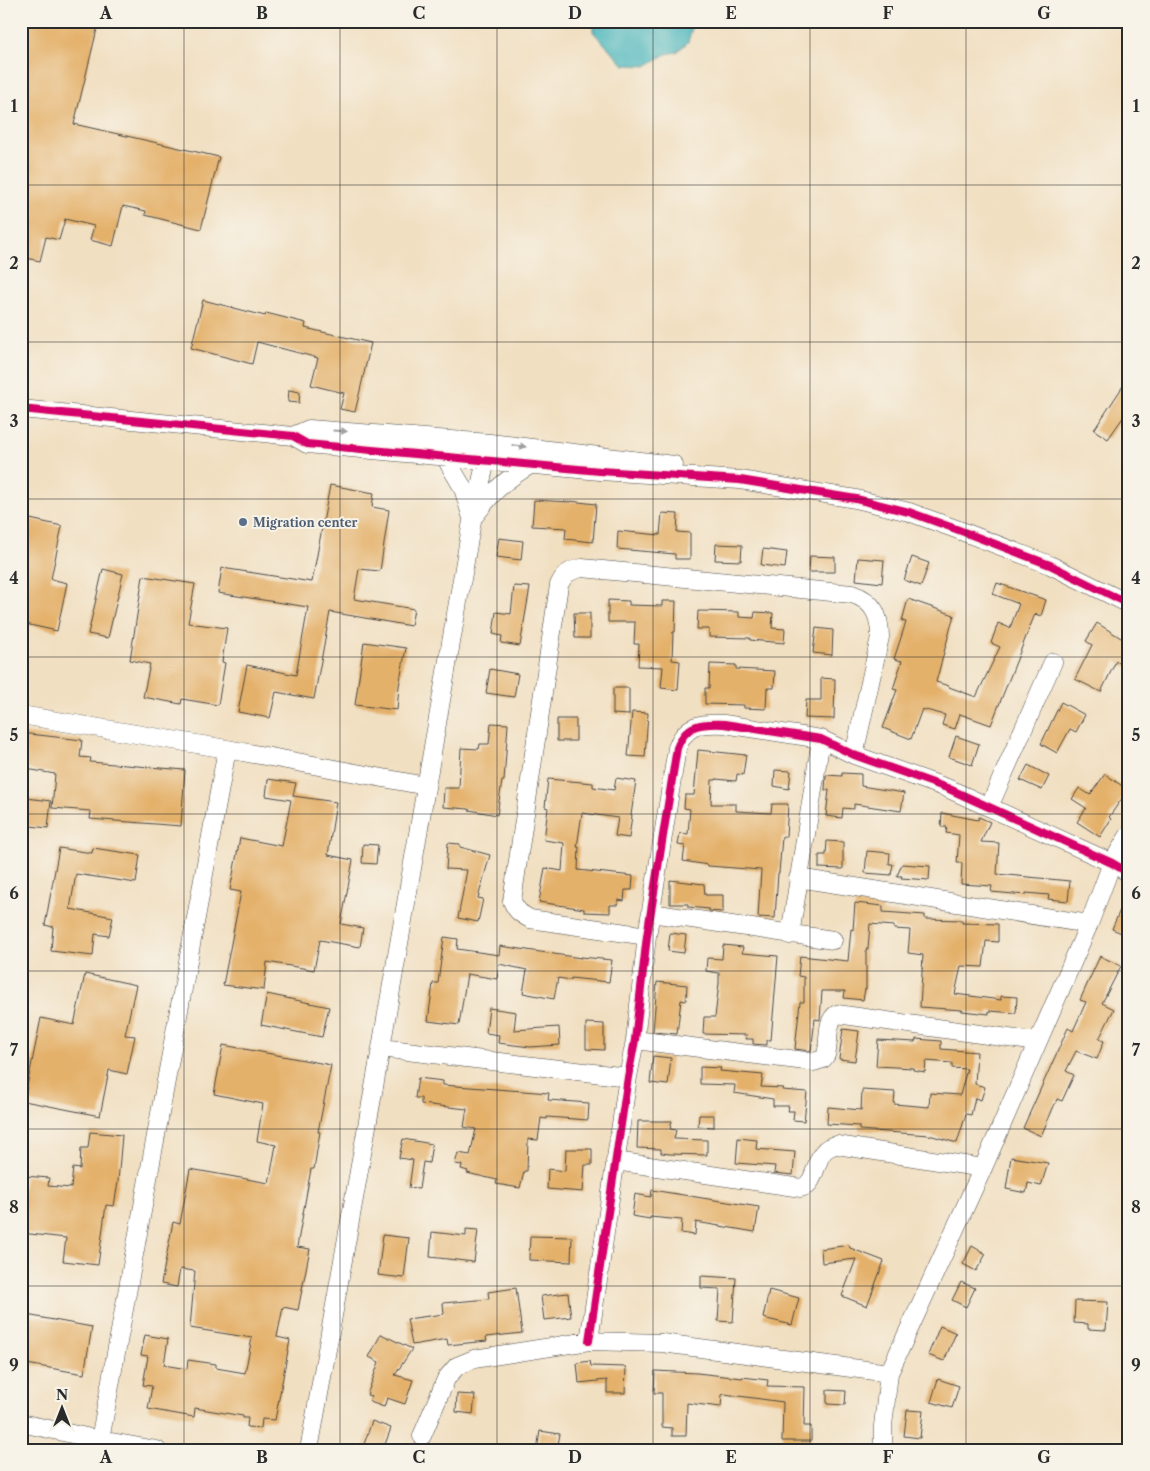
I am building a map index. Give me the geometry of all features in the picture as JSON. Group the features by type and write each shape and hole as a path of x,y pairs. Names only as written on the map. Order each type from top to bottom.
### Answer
{"street":[{"path":"21,409 293,436 307,444 444,458 740,480 856,499 909,512 1050,565 1129,604"},
{"path":"293,436 309,429 490,443 715,470 740,480"},
{"path":"309,1450 381,1048 472,520 490,443"},
{"path":"444,458 464,488 472,520"},
{"path":"472,520 497,488 530,464"},
{"path":"647,936 530,919 516,909 512,901 559,585 562,578 569,572 582,568 852,594 861,597 869,602 876,612 880,625 880,638 854,755"},
{"path":"989,807 1053,662"},
{"path":"21,715 227,749 426,786"},
{"path":"589,1341 635,1040 647,936 677,748 681,738 688,730 708,723 724,724 821,739 854,755 947,788 1112,863 1129,873"},
{"path":"790,934 821,739"},
{"path":"100,1440 227,749"},
{"path":"883,1450 883,1426 889,1373 983,1168 1089,924 1112,863 1129,835"},
{"path":"798,878 1089,924"},
{"path":"651,912 833,940"},
{"path":"635,1040 814,1062 823,1059 826,1055 831,1021 837,1014 1038,1042"},
{"path":"381,1048 628,1077"},
{"path":"615,1161 800,1188 809,1184 823,1150 829,1146 837,1145 983,1168"},
{"path":"422,1436 446,1379 457,1366 474,1359 589,1341 679,1345 889,1373"},
{"path":"21,1423 157,1450"}],"water":[{"path":"593,21 694,21 688,42 677,52 666,54 646,66 624,65 593,32"}],"building":[{"path":"21,21 99,21 74,124 219,157 201,229 145,215 146,211 123,206 113,246 90,240 94,226 65,219 59,240 46,237 40,261 21,257"},
{"path":"203,300 265,316 266,313 306,323 305,328 371,343 355,412 340,409 344,393 311,385 318,358 257,342 252,364 191,348"},
{"path":"1129,377 1129,409 1108,439 1094,430"},
{"path":"289,390 300,392 299,403 288,402"},
{"path":"330,485 374,493 372,507 389,510 380,571 359,569 354,599 414,609 411,626 330,612 314,699 276,692 270,718 238,712 247,665 296,675 308,607 218,593 222,568 312,582"},
{"path":"534,500 596,504 593,542 565,539 566,528 532,526"},
{"path":"662,513 678,514 677,532 690,533 690,559 675,559 675,554 617,549 618,531 660,535"},
{"path":"21,517 62,526 51,579 67,583 57,631 21,623"},
{"path":"499,538 523,541 521,560 496,557"},
{"path":"716,544 742,545 741,561 715,560"},
{"path":"763,549 787,552 785,568 761,565"},
{"path":"810,556 835,557 835,572 809,572"},
{"path":"912,557 929,563 921,586 904,580"},
{"path":"858,558 884,560 882,583 856,580"},
{"path":"103,569 123,574 108,638 88,634"},
{"path":"143,576 195,584 188,623 227,628 222,662 225,663 218,705 182,699 181,704 143,697 150,664 130,660"},
{"path":"997,583 1046,600 1041,616 1035,614 991,725 960,714 955,729 942,725 945,715 922,709 911,739 883,728 897,690 893,689 902,661 894,659 906,622 902,621 908,599 954,615 936,682 976,697 1000,647 991,643 998,623 1010,628 1019,604 993,594"},
{"path":"514,586 530,587 520,646 501,643 502,636 493,634 496,612 511,614"},
{"path":"608,600 629,601 629,605 662,606 662,601 676,601 672,660 680,661 678,690 661,688 663,667 638,666 639,644 634,644 635,622 608,622"},
{"path":"698,611 739,612 739,617 754,618 755,612 773,613 772,628 785,629 784,643 750,640 750,638 709,637 709,629 697,629"},
{"path":"574,613 590,613 590,638 575,638"},
{"path":"1097,623 1129,643 1129,669 1116,661 1101,692 1075,679 1092,645 1086,641"},
{"path":"816,628 833,630 832,655 813,653"},
{"path":"364,642 406,648 397,710 355,705"},
{"path":"710,664 736,665 736,669 775,671 774,688 767,688 766,709 744,708 744,705 705,704 705,688 709,688"},
{"path":"490,669 518,674 514,697 486,693"},
{"path":"821,678 835,679 834,719 805,718 806,700 821,700"},
{"path":"613,688 629,688 629,715 613,714"},
{"path":"1061,702 1085,715 1076,732 1070,729 1057,753 1041,744"},
{"path":"632,712 648,713 645,757 628,756"},
{"path":"557,719 576,719 576,741 557,741"},
{"path":"491,723 508,724 504,781 502,781 497,815 469,809 443,807 444,788 459,788 461,748 479,749 480,744 489,744"},
{"path":"21,733 82,740 80,757 91,758 90,762 185,770 181,826 90,819 91,811 52,808 55,774 21,768"},
{"path":"956,736 979,744 972,765 949,757"},
{"path":"698,750 746,755 743,775 737,774 736,781 712,780 711,804 736,804 736,811 771,813 772,804 788,804 786,837 782,837 775,918 758,917 761,870 708,866 683,861 685,846 678,845 680,833 688,834 690,809 684,808 685,795 694,795"},
{"path":"1028,765 1049,776 1042,790 1020,780"},
{"path":"775,770 791,771 789,789 774,786"},
{"path":"842,773 861,774 861,786 904,793 901,811 854,804 854,809 843,808 842,818 826,816 829,790 825,790 826,775 842,776"},
{"path":"1105,774 1128,790 1109,817 1111,819 1100,837 1077,822 1086,808 1072,799 1079,788 1090,795"},
{"path":"616,778 636,781 629,838 615,836 618,818 582,813 577,847 579,847 578,870 633,876 632,890 625,890 624,901 618,900 618,905 610,905 610,913 584,912 584,909 539,902 545,868 562,871 564,843 544,840 548,808 545,807 548,779 593,783 593,787 614,790"},
{"path":"268,779 296,783 293,796 336,802 328,855 353,860 341,924 363,928 360,947 320,940 314,970 267,962 264,990 223,985 241,892 230,890 240,838 282,846 291,800 266,796"},
{"path":"26,798 51,801 48,828 21,825 21,807 25,808"},
{"path":"942,813 978,820 979,817 990,822 981,842 999,843 997,874 1070,881 1068,901 1048,899 1049,895 991,892 992,886 961,884 962,863 957,863 959,835 946,833 947,827 941,827"},
{"path":"827,841 843,842 843,869 819,868 819,855 826,855"},
{"path":"448,843 460,844 460,847 490,855 478,898 483,899 478,922 458,918 467,870 446,869"},
{"path":"363,844 378,845 376,864 362,863"},
{"path":"59,848 92,853 93,848 140,855 136,883 76,874 70,909 113,917 109,936 95,934 93,956 51,951 53,927 45,925"},
{"path":"867,851 890,853 889,864 893,864 891,875 865,873"},
{"path":"902,864 930,866 929,880 897,876"},
{"path":"670,880 704,884 705,895 723,895 723,912 688,907 688,904 670,904"},
{"path":"855,903 883,906 883,912 925,915 925,919 962,920 962,923 998,924 998,942 986,941 983,967 961,966 955,994 1001,1000 1001,996 1017,997 1016,1013 989,1011 989,1014 920,1007 923,955 908,953 910,930 894,929 894,926 870,924 868,949 866,949 866,989 863,1000 844,998 845,991 822,991 820,1020 815,1019 811,1051 795,1049 800,1002 804,1002 804,977 798,976 800,956 848,961"},
{"path":"1120,910 1129,913 1129,936 1112,929"},
{"path":"670,933 686,935 684,953 668,951"},
{"path":"444,937 458,939 457,949 499,955 500,946 581,958 612,960 609,982 558,978 554,999 523,993 527,970 499,964 497,979 467,974 459,1025 428,1021 433,983 438,983"},
{"path":"723,945 743,947 742,953 778,956 771,1040 767,1040 767,1045 753,1044 753,1039 746,1039 747,1035 703,1034 704,1017 715,1017 719,983 719,973 706,971 707,958 722,959"},
{"path":"1100,956 1121,966 1102,1003 1114,1009 1099,1039 1104,1041 1097,1059 1076,1051 1066,1071 1074,1075 1062,1101 1057,1099 1041,1136 1023,1128 1068,1028 1073,1031 1086,1002 1080,1000"},
{"path":"85,974 136,985 125,1035 135,1036 127,1074 109,1070 100,1116 24,1101 41,1018 74,1025"},
{"path":"657,982 687,985 686,1001 681,1000 677,1034 653,1032"},
{"path":"267,994 329,1007 322,1037 261,1025"},
{"path":"489,1008 516,1012 514,1030 559,1027 560,1045 530,1047 498,1043 499,1035 486,1033"},
{"path":"586,1023 604,1024 604,1050 586,1049"},
{"path":"843,1029 859,1031 855,1061 839,1059"},
{"path":"916,1039 941,1041 941,1049 977,1052 975,1084 985,1087 981,1100 975,1098 971,1115 966,1114 957,1143 929,1135 859,1130 859,1126 827,1124 828,1107 861,1110 862,1090 895,1092 894,1104 929,1107 930,1093 960,1095 967,1069 952,1068 952,1063 926,1061 925,1072 913,1070 913,1068 876,1066 878,1040 915,1042"},
{"path":"223,1045 331,1065 318,1132 320,1132 314,1169 311,1169 297,1247 310,1249 298,1310 283,1307 277,1337 290,1340 275,1420 262,1419 261,1428 247,1427 248,1418 243,1418 243,1416 195,1408 194,1417 148,1409 152,1386 143,1385 148,1356 141,1355 145,1335 168,1339 164,1365 187,1369 188,1360 216,1364 216,1368 245,1373 252,1338 190,1328 195,1271 180,1269 177,1287 161,1284 173,1222 180,1224 190,1169 269,1183 276,1145 257,1141 263,1104 214,1094"},
{"path":"653,1056 671,1058 668,1085 650,1083"},
{"path":"700,1067 721,1068 720,1071 763,1075 761,1087 807,1092 804,1121 793,1120 794,1111 788,1111 789,1106 773,1106 773,1099 734,1093 735,1085 700,1084"},
{"path":"418,1078 443,1081 443,1085 549,1093 548,1100 589,1103 588,1120 541,1118 538,1140 528,1139 527,1171 524,1171 520,1188 496,1184 497,1180 467,1173 468,1171 461,1169 462,1165 455,1164 458,1153 470,1155 476,1129 464,1127 467,1109 421,1104 421,1098 415,1098"},
{"path":"699,1115 714,1115 714,1127 698,1126"},
{"path":"638,1121 672,1121 670,1129 676,1130 674,1139 707,1140 707,1155 670,1154 661,1153 661,1149 637,1148"},
{"path":"90,1132 122,1135 114,1206 106,1205 98,1265 63,1261 66,1238 21,1233 21,1209 25,1176 49,1178 48,1186 71,1188 73,1168 80,1169 81,1148 88,1148"},
{"path":"738,1138 757,1140 756,1149 795,1152 793,1175 774,1173 775,1166 736,1163"},
{"path":"403,1139 432,1144 429,1163 423,1162 419,1189 409,1188 413,1160 399,1158"},
{"path":"566,1149 592,1149 592,1165 585,1165 583,1192 547,1189 548,1169 565,1171"},
{"path":"1011,1157 1048,1163 1041,1186 1028,1183 1026,1193 1006,1189"},
{"path":"652,1190 759,1207 755,1232 696,1222 695,1235 681,1233 682,1220 650,1217 650,1219 632,1216 635,1194 651,1197"},
{"path":"466,1229 478,1230 474,1262 430,1257 432,1232 466,1236"},
{"path":"383,1235 409,1238 404,1278 378,1275"},
{"path":"530,1236 572,1237 571,1262 529,1260"},
{"path":"849,1245 850,1248 884,1261 867,1306 842,1296 856,1259 822,1263 821,1249"},
{"path":"972,1246 986,1254 976,1271 963,1264"},
{"path":"701,1276 736,1278 733,1322 718,1321 720,1289 701,1288"},
{"path":"961,1282 975,1288 966,1307 952,1300"},
{"path":"516,1288 522,1333 486,1337 487,1341 448,1345 447,1339 412,1345 407,1319 444,1314 443,1303 489,1299 488,1292"},
{"path":"769,1290 799,1298 792,1325 763,1318"},
{"path":"568,1293 571,1317 544,1320 541,1296"},
{"path":"1075,1301 1108,1302 1106,1330 1088,1329 1088,1324 1074,1323"},
{"path":"21,1314 92,1327 84,1374 21,1363"},
{"path":"940,1326 956,1333 944,1361 928,1355"},
{"path":"381,1334 412,1349 395,1375 413,1380 405,1404 387,1398 384,1407 370,1402 372,1396 367,1395 379,1362 369,1357"},
{"path":"590,1361 591,1366 626,1367 625,1393 607,1393 607,1380 579,1383 577,1363"},
{"path":"655,1371 742,1377 768,1380 767,1386 805,1387 804,1426 811,1426 811,1441 782,1441 783,1402 724,1394 722,1395 721,1407 687,1403 686,1436 672,1436 672,1428 662,1427 662,1393 654,1393"},
{"path":"938,1379 959,1386 952,1408 931,1402"},
{"path":"827,1390 846,1391 845,1405 827,1404"},
{"path":"457,1394 475,1395 473,1414 456,1412"},
{"path":"907,1410 923,1411 920,1438 904,1436"},
{"path":"372,1421 391,1428 383,1450 362,1450"},
{"path":"540,1431 560,1434 557,1450 537,1450"}],"cycle path":[{"path":"21,409 293,436 307,444 600,471 740,480 856,499 909,512 1050,565 1129,604"},
{"path":"589,1341 635,1040 647,936 677,748 689,730 701,725 724,724 821,739 854,755 947,788 1112,863 1129,873"}],"place":[{"name":"Migration center","path":"243,522"}]}
